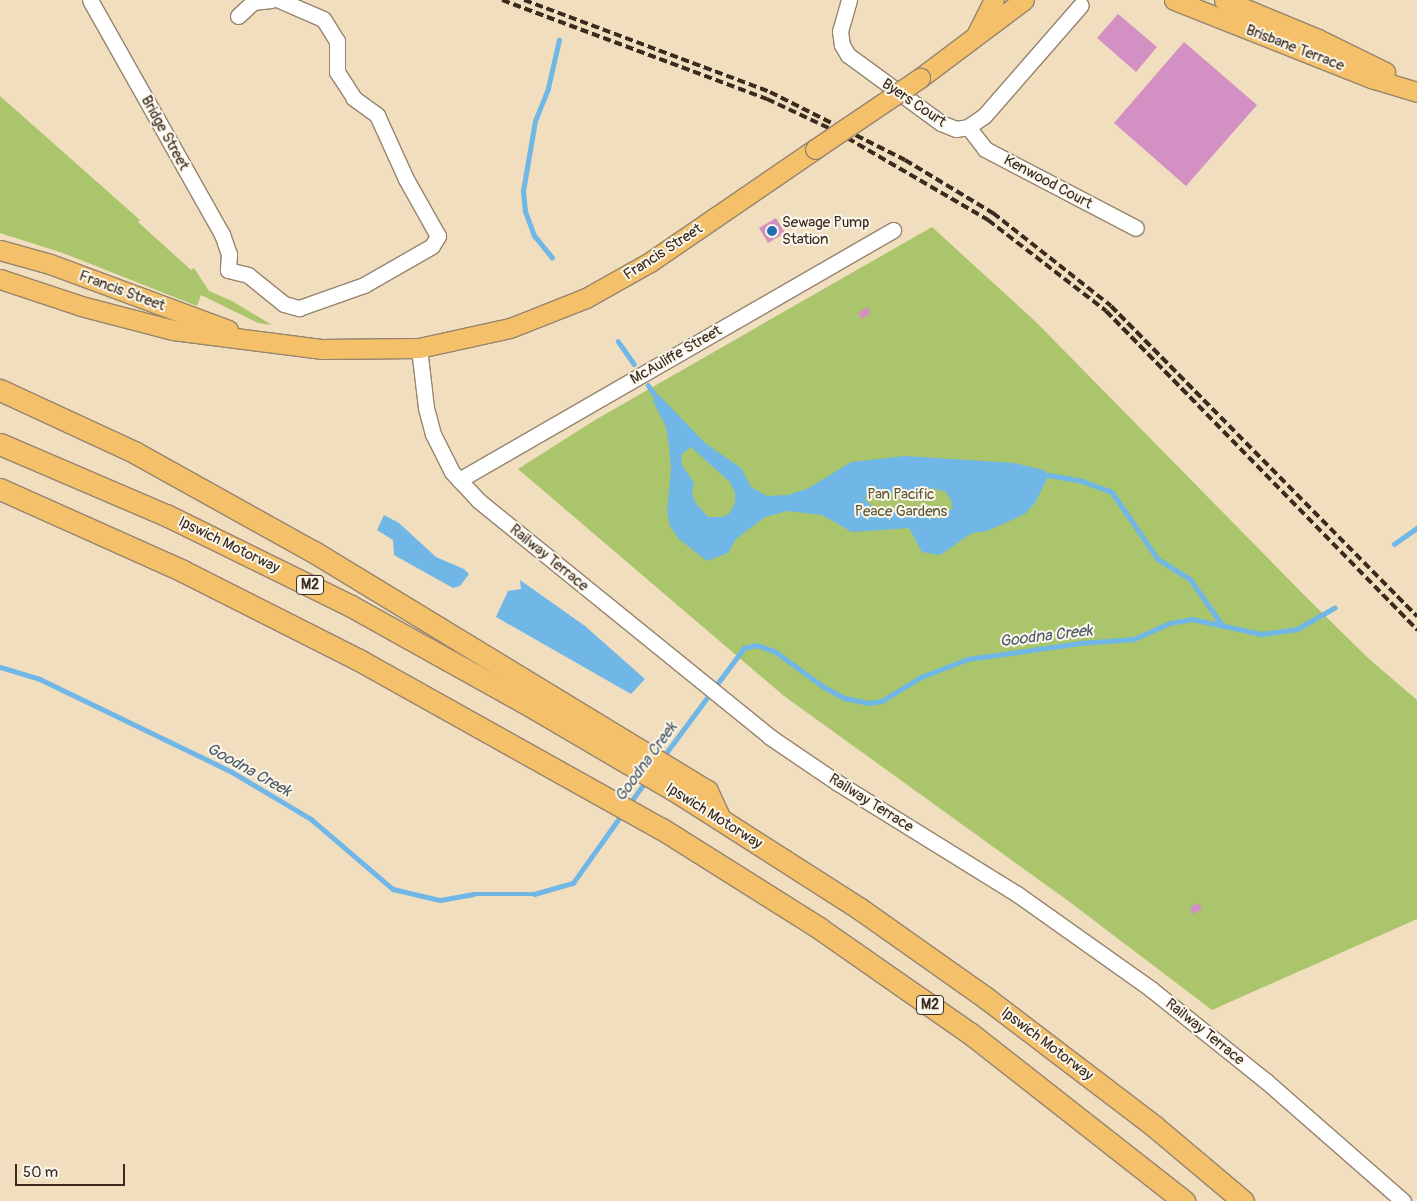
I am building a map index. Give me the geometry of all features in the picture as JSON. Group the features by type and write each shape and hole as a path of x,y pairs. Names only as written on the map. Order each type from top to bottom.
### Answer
{"highway":[{"path":"5,391 210,492 613,743"},
{"name":"Ipswich Motorway","path":"0,444 258,558 444,657 613,743 687,788 720,819 860,909 986,998 1154,1126 1243,1201"},
{"name":"M2","path":"0,489 94,529 289,624 445,706 662,829 819,928 971,1034 1184,1201"}],"main road":[{"path":"974,39 994,0"},
{"name":"Francis Street","path":"0,279 140,323 200,334 243,336 321,349 419,348 510,328 586,298 650,262 920,78 1024,0"},
{"name":"Brisbane Terrace","path":"1174,0 1364,75 1417,91"},
{"name":"Brisbane Terrace","path":"1224,0 1318,39 1417,91"},
{"name":"Francis Street","path":"0,250 50,264 243,336"}],"street":[{"name":"Bridge Street","path":"90,0 222,234 228,254 228,270 248,274 284,304 299,308 364,285 437,240 437,232 406,179 377,115 354,98 337,72 337,41 323,19 279,0"},
{"path":"238,16 253,2 271,0"},
{"name":"Byers Court","path":"849,0 840,36 852,59 941,123 956,129 968,127 997,103 1081,5"},
{"name":"Kenwood Court","path":"968,127 986,149 1136,228"},
{"name":"McAuliffe Street","path":"459,480 893,230"},
{"name":"Railway Terrace","path":"419,348 430,425 442,454 459,480 479,501 738,712 838,783 964,859 1067,928 1211,1036 1266,1081 1403,1201"}],"green space":[{"path":"0,96 140,220 138,222 191,270 194,268 209,291 232,301 272,325 258,323 201,295 197,306 63,253 0,233"},
{"name":"Pan Pacific Peace Gardens","path":"932,227 1036,322 1306,597 1368,658 1417,700 1417,919 1212,1010 1067,900 784,696 518,469 595,420"}],"water":[{"path":"660,396 705,443 741,468 751,487 767,496 788,495 809,488 851,462 905,456 1014,463 1044,470 1049,475 1035,503 1025,514 987,531 972,533 940,555 922,552 909,528 852,532 822,515 787,511 765,517 736,539 728,553 707,561 679,539 670,526 667,511 671,470 669,446 666,427 653,401","holes":["691,447 730,482 735,492 735,503 729,514 723,517 708,517 695,502 692,492 694,483 682,465 681,455","931,488 946,492 951,500 952,509 938,519 920,513 874,508 865,499 870,491 909,495"]},
{"path":"384,515 399,523 436,557 464,569 469,574 460,586 453,588 394,555 393,540 377,530"},
{"path":"520,580 585,626 645,679 631,694 496,617 508,591 521,589"}],"building":[{"path":"1118,14 1157,47 1136,72 1097,38"},
{"path":"1184,42 1257,105 1186,186 1114,123"},
{"name":"Sewage Pump Station","path":"776,218 785,233 768,243 759,228"},
{"path":"867,307 871,313 862,319 858,313"},
{"path":"1199,903 1202,910 1193,914 1190,907"}],"waterway":[{"path":"552,258 534,236 525,211 523,191 535,121 548,88 559,40"},
{"path":"618,341 634,364"},
{"path":"648,385 660,402"},
{"path":"1049,475 1082,481 1112,492 1158,559 1191,580 1223,626"},
{"name":"Goodna Creek","path":"1394,544 1417,528"},
{"name":"Goodna Creek","path":"663,757 744,648 757,645 776,652 824,687 845,698 868,703 882,701 921,677 968,659 1080,643 1134,639 1170,623 1192,619 1262,634 1297,629 1334,608"},
{"name":"Goodna Creek","path":"0,667 40,679 232,772 311,819 393,889 440,900 473,894 534,894 573,883 622,814"},
{"name":"Goodna Creek","path":"630,803 646,781"}],"railway":[{"path":"502,0 767,99 837,132 988,220 1106,311 1417,630"},
{"path":"524,0 770,92 905,160 993,213 1111,306 1417,616"}],"place":[{"name":"Sewage Pump Station","path":"772,231"}]}
